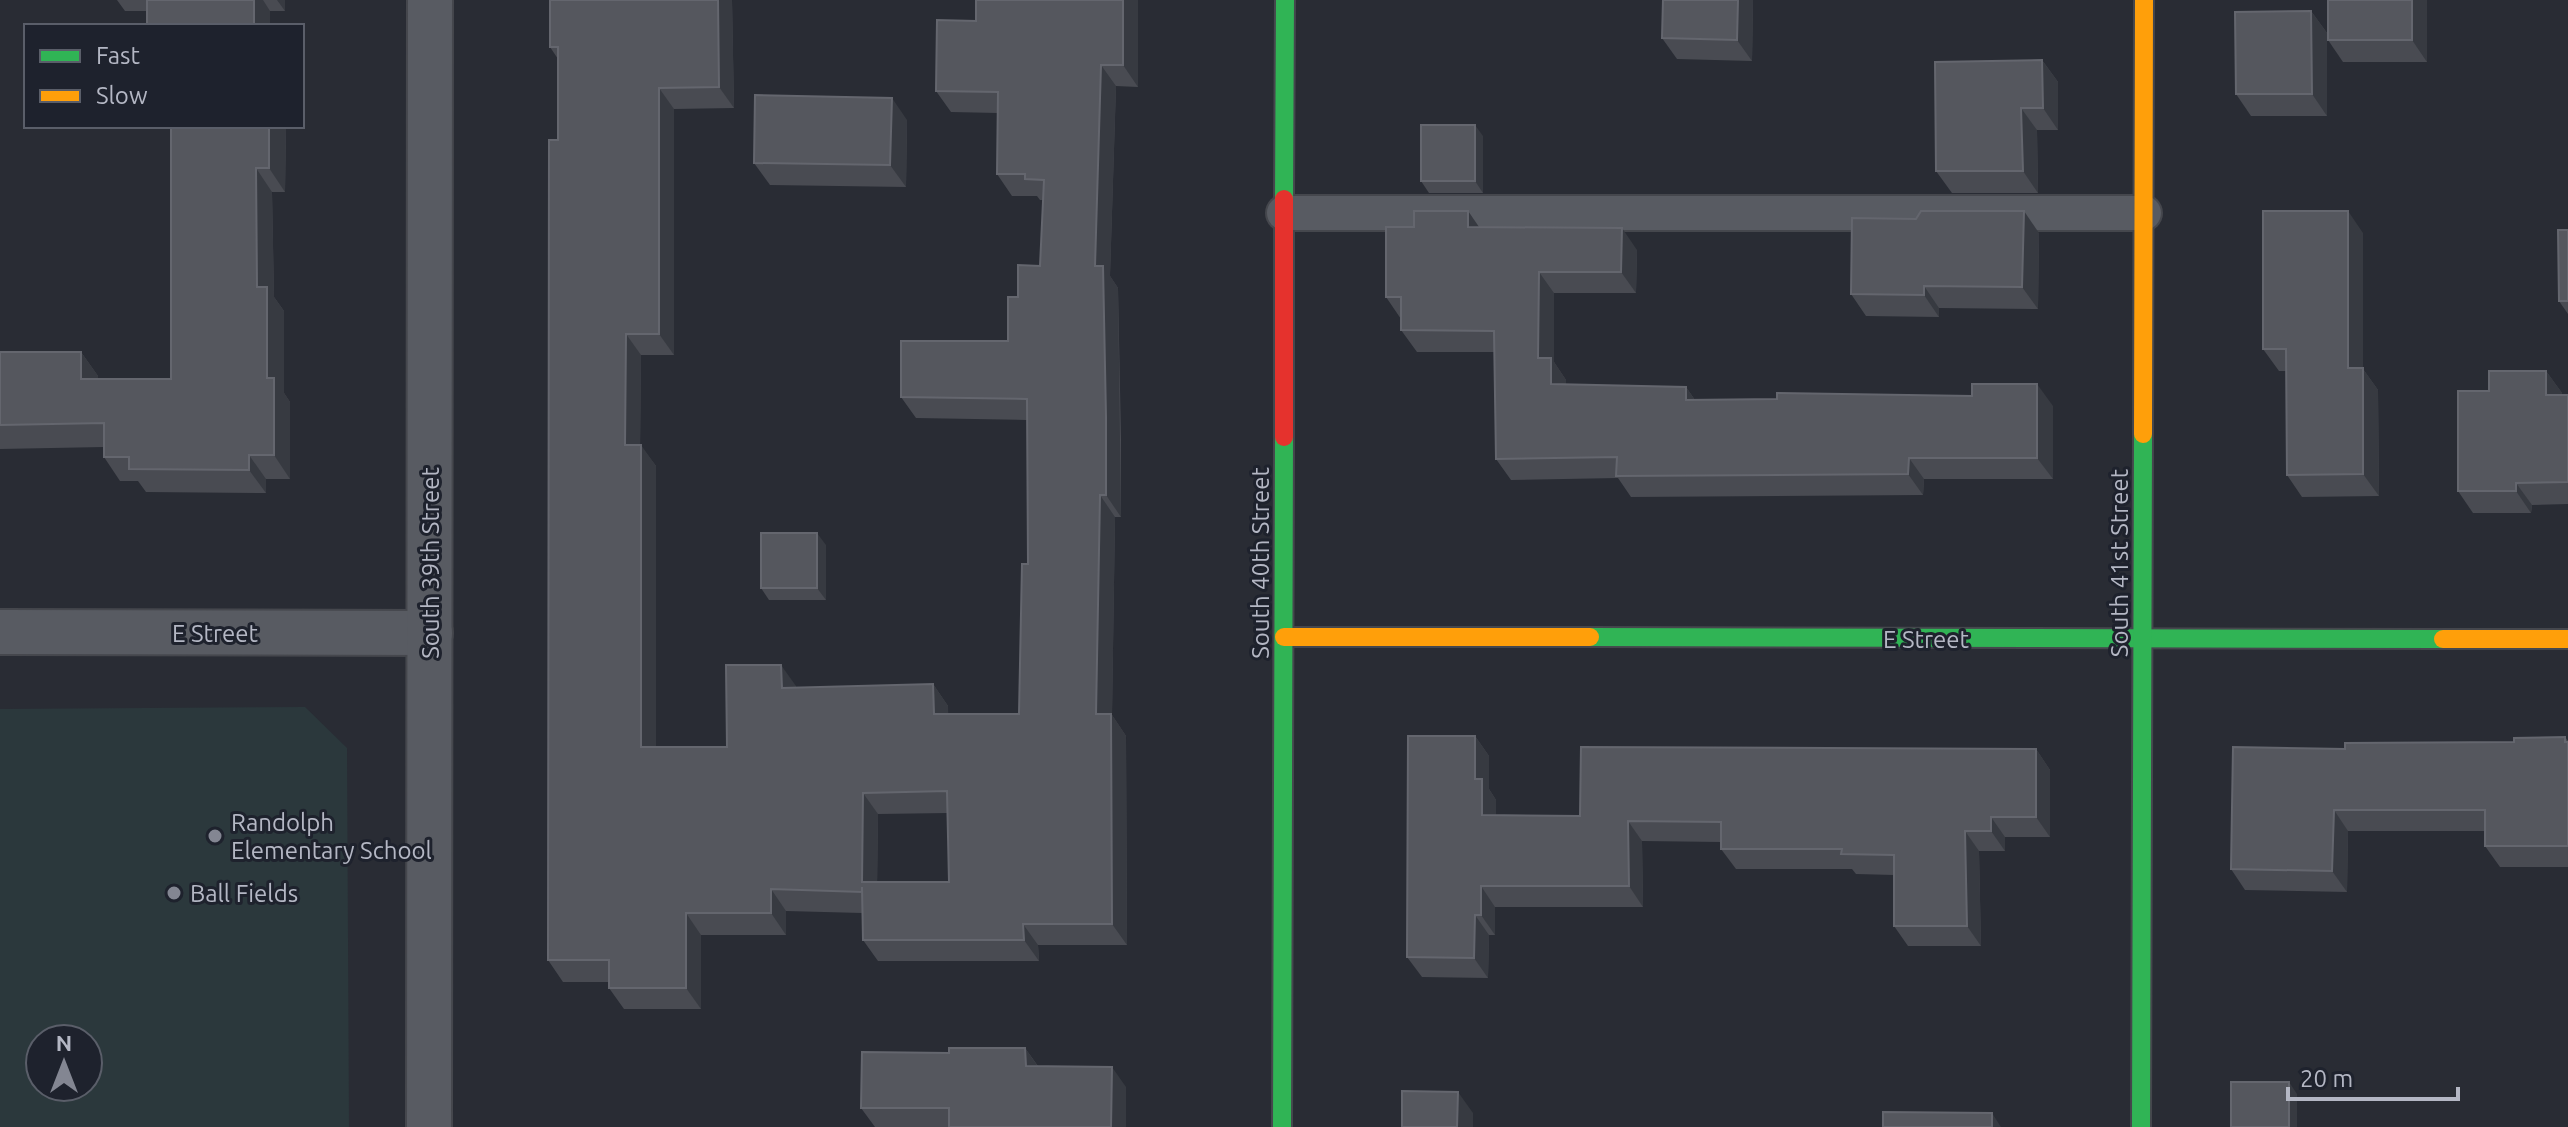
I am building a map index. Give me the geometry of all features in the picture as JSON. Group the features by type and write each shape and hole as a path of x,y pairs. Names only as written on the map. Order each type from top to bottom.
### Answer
{"street":[{"name":"South 39th Street","path":"429,1127 430,0"},
{"name":"South 40th Street","path":"1282,1127 1285,0"},
{"name":"South 41st Street","path":"2141,1127 2144,0"},
{"name":"E Street","path":"0,632 430,633"},
{"name":"E Street","path":"1284,637 2568,639"}],"lane":[{"path":"1284,213 2144,213"}],"shaded area":[{"name":"Ball Fields","path":"305,707 347,748 349,1127 0,1127 0,709"}],"building":[{"path":"147,0 254,0 254,24 147,24"},
{"path":"550,0 718,0 719,87 659,88 659,334 626,334 625,445 641,445 641,747 727,747 726,665 781,665 782,688 933,684 934,714 1019,714 1022,564 1028,564 1027,399 901,397 901,341 1008,341 1008,297 1018,297 1018,265 1040,266 1044,180 1025,179 1025,174 997,174 998,92 936,91 937,20 976,21 976,0 1123,0 1123,65 1101,65 1095,266 1103,266 1106,417 1106,495 1100,495 1096,714 1111,714 1112,924 1023,924 1024,940 863,940 862,887 862,892 771,889 771,913 686,913 686,988 609,988 609,960 548,960 549,140 558,140 558,47 550,47","holes":["947,791 949,882 862,882 863,793"]},
{"path":"1663,0 1738,0 1737,40 1662,38"},
{"path":"2328,0 2412,0 2412,40 2328,40"},
{"path":"2311,11 2312,94 2236,94 2235,12"},
{"path":"2042,60 2043,108 2021,108 2023,171 1936,171 1935,62"},
{"path":"755,95 892,98 890,165 754,163"},
{"path":"1421,125 1475,125 1475,181 1421,181"},
{"path":"171,128 269,128 269,168 256,168 257,287 267,287 267,378 274,378 274,455 249,455 249,470 129,469 129,457 104,457 104,423 0,425 0,352 81,352 81,379 171,379"},
{"path":"1414,211 1468,211 1468,227 1622,228 1621,272 1539,272 1538,358 1551,358 1551,384 1686,387 1686,400 1777,399 1777,393 1972,396 1972,384 2037,384 2037,458 1909,458 1908,474 1616,476 1617,457 1496,459 1494,331 1401,330 1401,297 1386,297 1386,227 1414,227"},
{"path":"1921,211 2024,211 2022,287 1924,286 1924,295 1851,294 1852,218 1916,219"},
{"path":"2263,211 2348,211 2348,368 2363,368 2363,474 2287,475 2286,349 2263,349"},
{"path":"2558,230 2568,230 2568,301 2559,301"},
{"path":"2489,371 2546,371 2546,395 2568,395 2568,482 2516,483 2516,491 2458,491 2458,391 2489,391"},
{"path":"761,533 817,533 817,588 761,588"},
{"path":"1408,736 1475,736 1475,779 1482,779 1482,815 1580,816 1581,747 2036,749 2036,817 1991,817 1991,831 1965,831 1967,926 1894,926 1894,855 1841,854 1842,849 1721,849 1721,822 1628,821 1629,886 1481,886 1481,915 1475,915 1474,958 1407,957"},
{"path":"2565,737 2565,742 2568,742 2568,846 2485,846 2485,810 2334,810 2332,871 2231,869 2233,747 2345,749 2345,743 2514,742 2514,738"},
{"path":"949,1048 1025,1048 1026,1066 1112,1067 1111,1127 949,1127 949,1108 861,1108 862,1052 949,1053"},
{"path":"2231,1082 2289,1082 2289,1127 2231,1127"},
{"path":"1402,1091 1458,1092 1457,1127 1402,1127"},
{"path":"1883,1112 1992,1113 1992,1127 1883,1127"}],"traffic: fast":[{"path":"1284,199 1285,0"},
{"path":"2141,1127 2143,434"},
{"path":"1282,1127 1284,437"},
{"path":"1590,637 2443,639"}],"traffic: slow":[{"path":"2143,434 2144,0"},
{"path":"1284,637 1590,637"},
{"path":"2443,639 2568,639"}],"traffic: jam":[{"path":"1284,199 1284,437"}],"place":[{"name":"Randolph Elementary School","path":"215,836"},
{"name":"Ball Fields","path":"174,893"}]}
